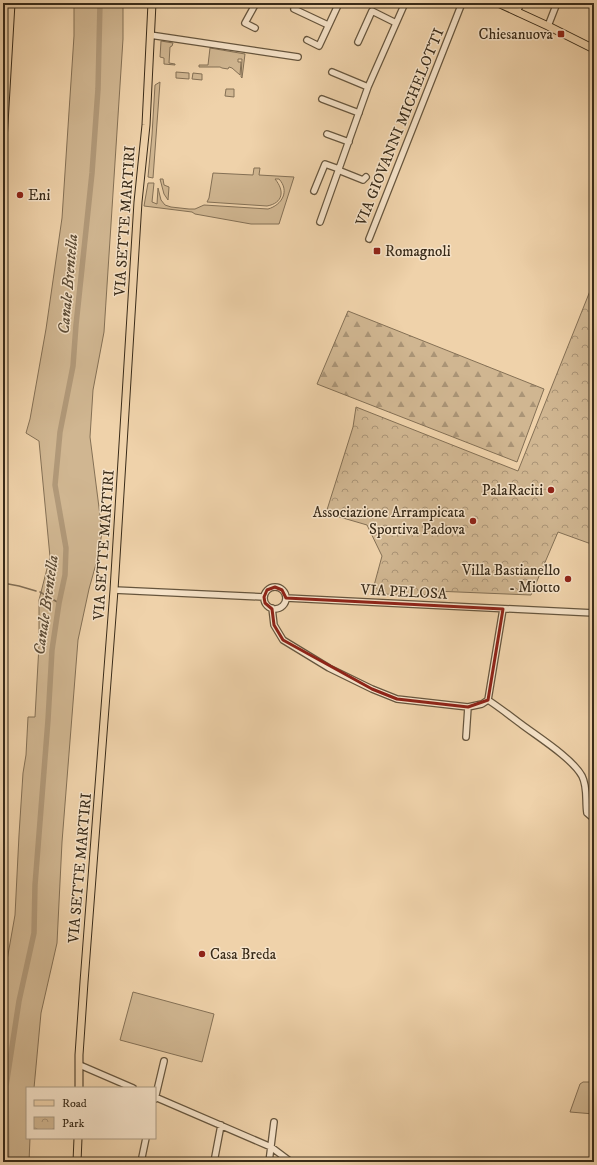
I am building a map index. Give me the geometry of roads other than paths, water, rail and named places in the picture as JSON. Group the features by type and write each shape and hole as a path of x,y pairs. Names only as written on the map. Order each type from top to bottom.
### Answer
{"main road":[{"path":"3,141 6,47 11,3"},
{"name":"VIA SETTE MARTIRI","path":"79,1087 84,982 114,590 138,202 146,125 152,3"},
{"path":"498,3 594,49"},
{"path":"77,1162 78,1139"}],"street":[{"path":"255,28 245,22 256,3"},
{"path":"307,40 319,46 339,3"},
{"path":"320,222 368,87 405,3"},
{"name":"VIA GIOVANNI MICHELOTTI","path":"369,238 462,3"},
{"path":"517,12 521,3"},
{"path":"548,26 557,3"},
{"path":"294,9 328,25"},
{"path":"358,42 372,11 396,23"},
{"path":"150,35 298,57"},
{"path":"332,72 368,87"},
{"path":"322,99 359,113"},
{"path":"327,134 348,142"},
{"path":"314,191 325,164 363,180 366,177"},
{"path":"275,587 282,590 286,598 282,606 276,609 267,605 264,601 267,590 275,587"},
{"path":"114,590 264,597"},
{"name":"VIA PELOSA","path":"286,598 594,613"},
{"path":"272,608 274,625 283,640 329,668 396,699 468,707 482,704 488,700 503,609"},
{"path":"488,700 574,765 585,783 587,813 594,818"},
{"path":"466,737 468,707"},
{"path":"156,1094 164,1061"},
{"path":"79,1066 132,1087"},
{"path":"156,1098 271,1147 291,1162"},
{"path":"269,1162 274,1122"},
{"path":"214,1162 221,1125"},
{"path":"141,1162 146,1139"}],"waterway":[{"name":"Canale Brentella","path":"7,1162 6,1086 19,1001 34,933 35,885 52,650 65,575 66,548 55,485 60,432 73,366 92,173 98,89 100,3"},
{"path":"3,583 36,591"},
{"path":"40,592 59,603"}],"place":[{"name":"Chiesanuova","path":"561,34"},
{"name":"Eni","path":"20,195"},
{"name":"Romagnoli","path":"377,251"},
{"name":"PalaRaciti","path":"551,490"},
{"name":"Associazione Arrampicata Sportiva Padova","path":"473,521"},
{"name":"Villa Bastianello - Miotto","path":"568,579"},
{"name":"Casa Breda","path":"202,954"}]}
